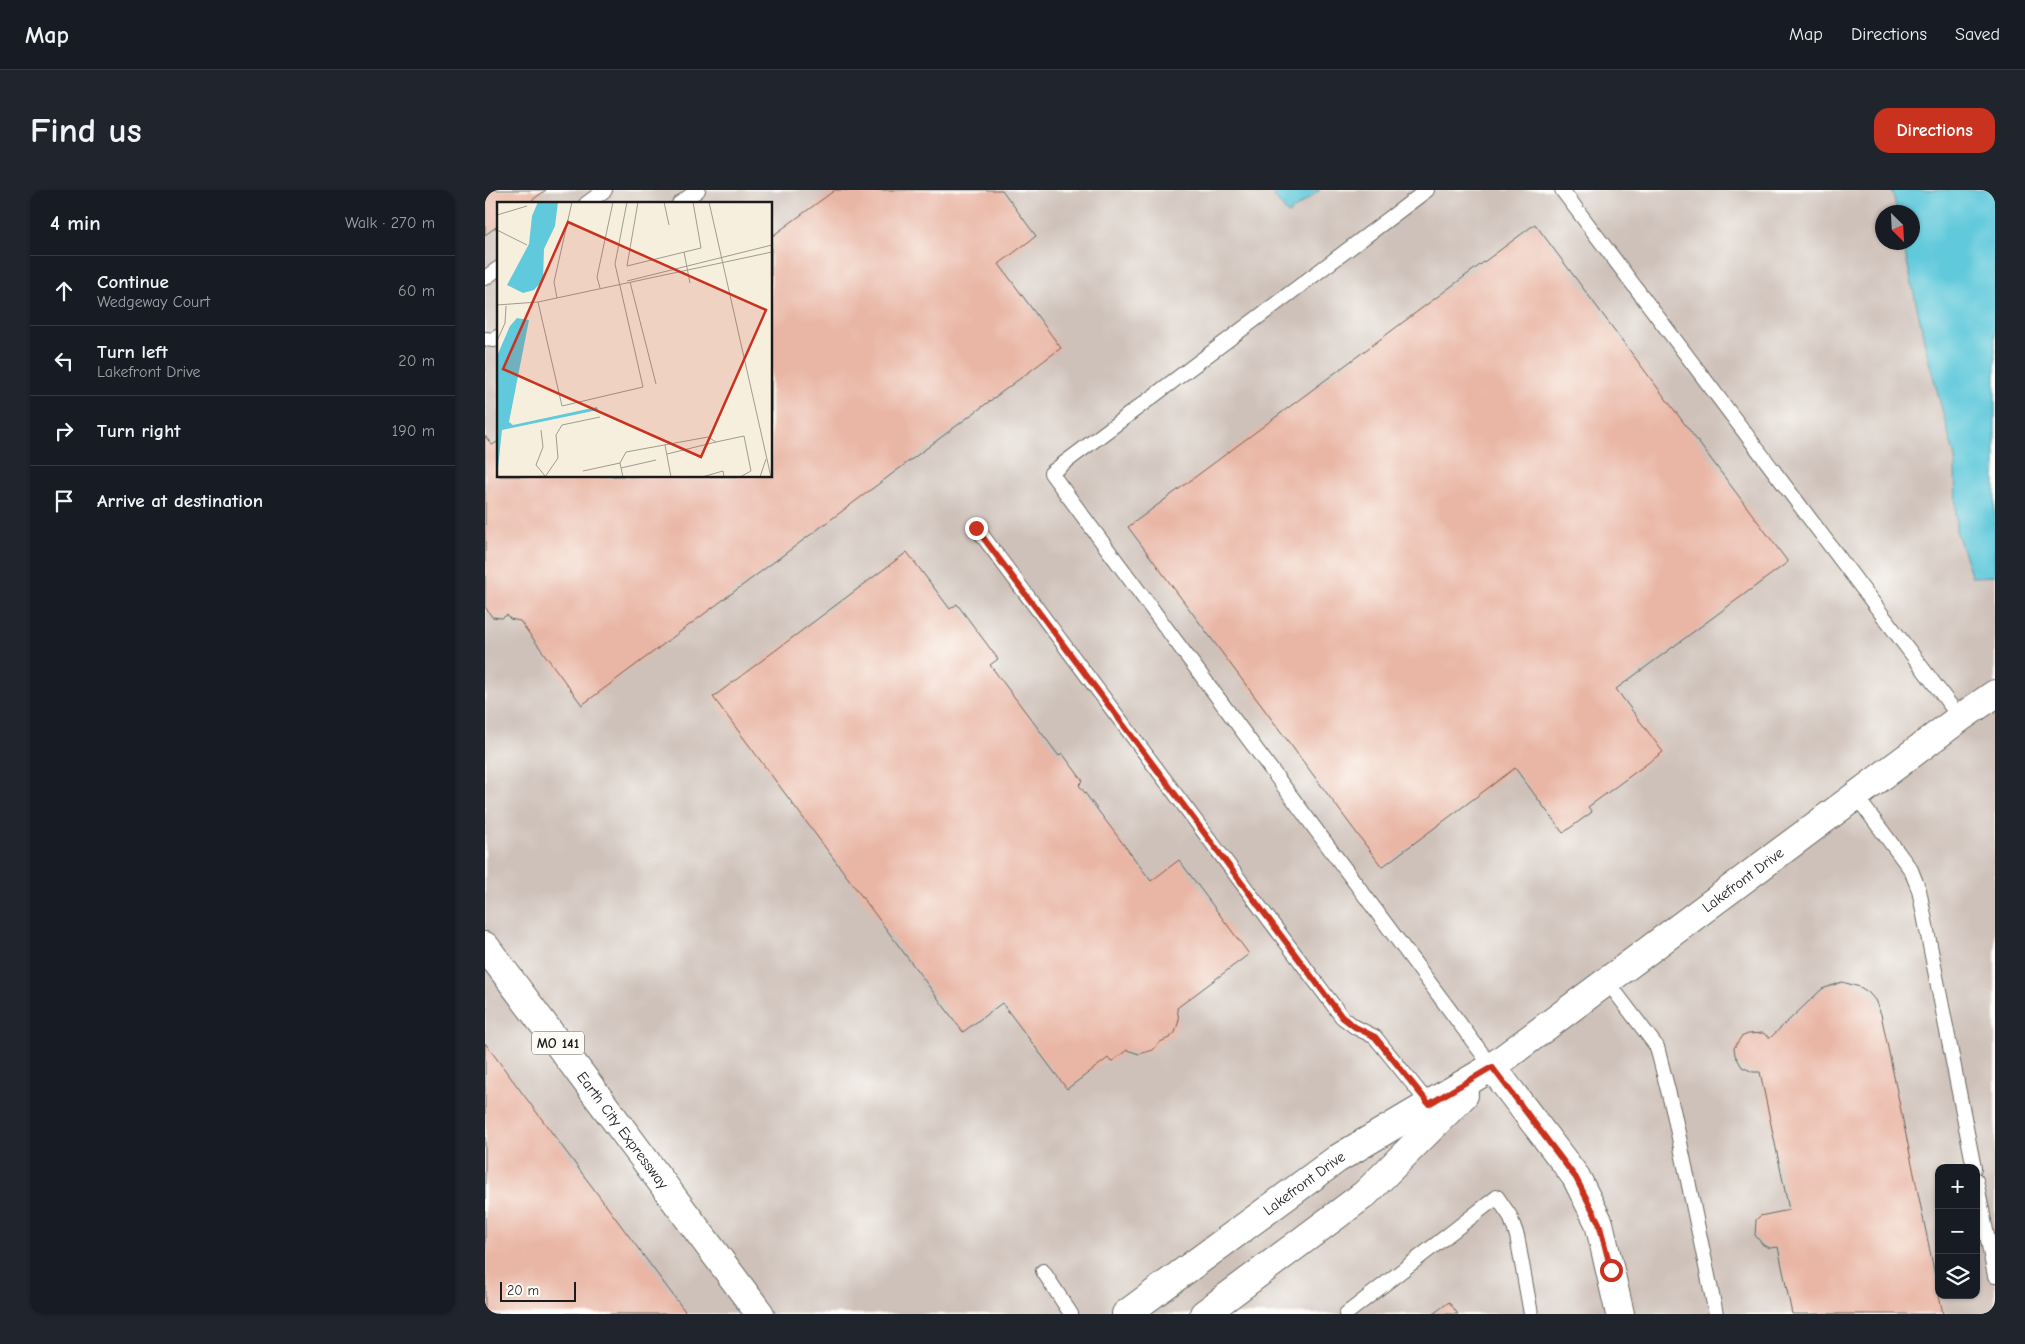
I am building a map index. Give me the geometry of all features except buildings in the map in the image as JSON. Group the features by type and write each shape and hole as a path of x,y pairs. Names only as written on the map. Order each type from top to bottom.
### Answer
{"main road":[{"name":"Lakefront Drive","path":"1126,1314 1337,1159 1492,1067 1960,718 1995,694"},
{"name":"Earth City Expressway","path":"485,946 760,1314"},
{"name":"Lakefront Drive","path":"1205,1314 1365,1194 1492,1067"},
{"path":"1492,1067 1576,1178 1599,1223 1619,1314"}],"lane":[{"path":"589,202 605,190"},
{"path":"682,202 698,190"},
{"path":"1427,190 1051,473 1492,1067"},
{"path":"1562,190 1960,718"},
{"path":"485,278 497,269"},
{"path":"485,339 494,340 497,338"},
{"path":"976,528 1342,1017 1355,1027 1375,1037 1429,1104"},
{"path":"1856,796 1911,870 1919,890 1973,1164"},
{"path":"1607,981 1657,1047 1674,1114 1716,1314"},
{"path":"1346,1314 1497,1197 1510,1216 1517,1236 1531,1314"},
{"path":"1980,1200 1995,1276"},
{"path":"1043,1271 1071,1314"}],"shaded area":[{"path":"485,190 1995,190 1995,1314 485,1314"}],"water":[{"path":"1280,190 1320,190 1288,214 1273,195"},
{"path":"1892,190 1995,190 1995,576 1972,577 1956,530 1955,458 1926,349 1905,250 1920,250 1920,205 1895,205"}],"route":[{"path":"976,528 1342,1017 1355,1027 1375,1037 1429,1104 1492,1067 1576,1178 1599,1223 1611,1270"}]}
